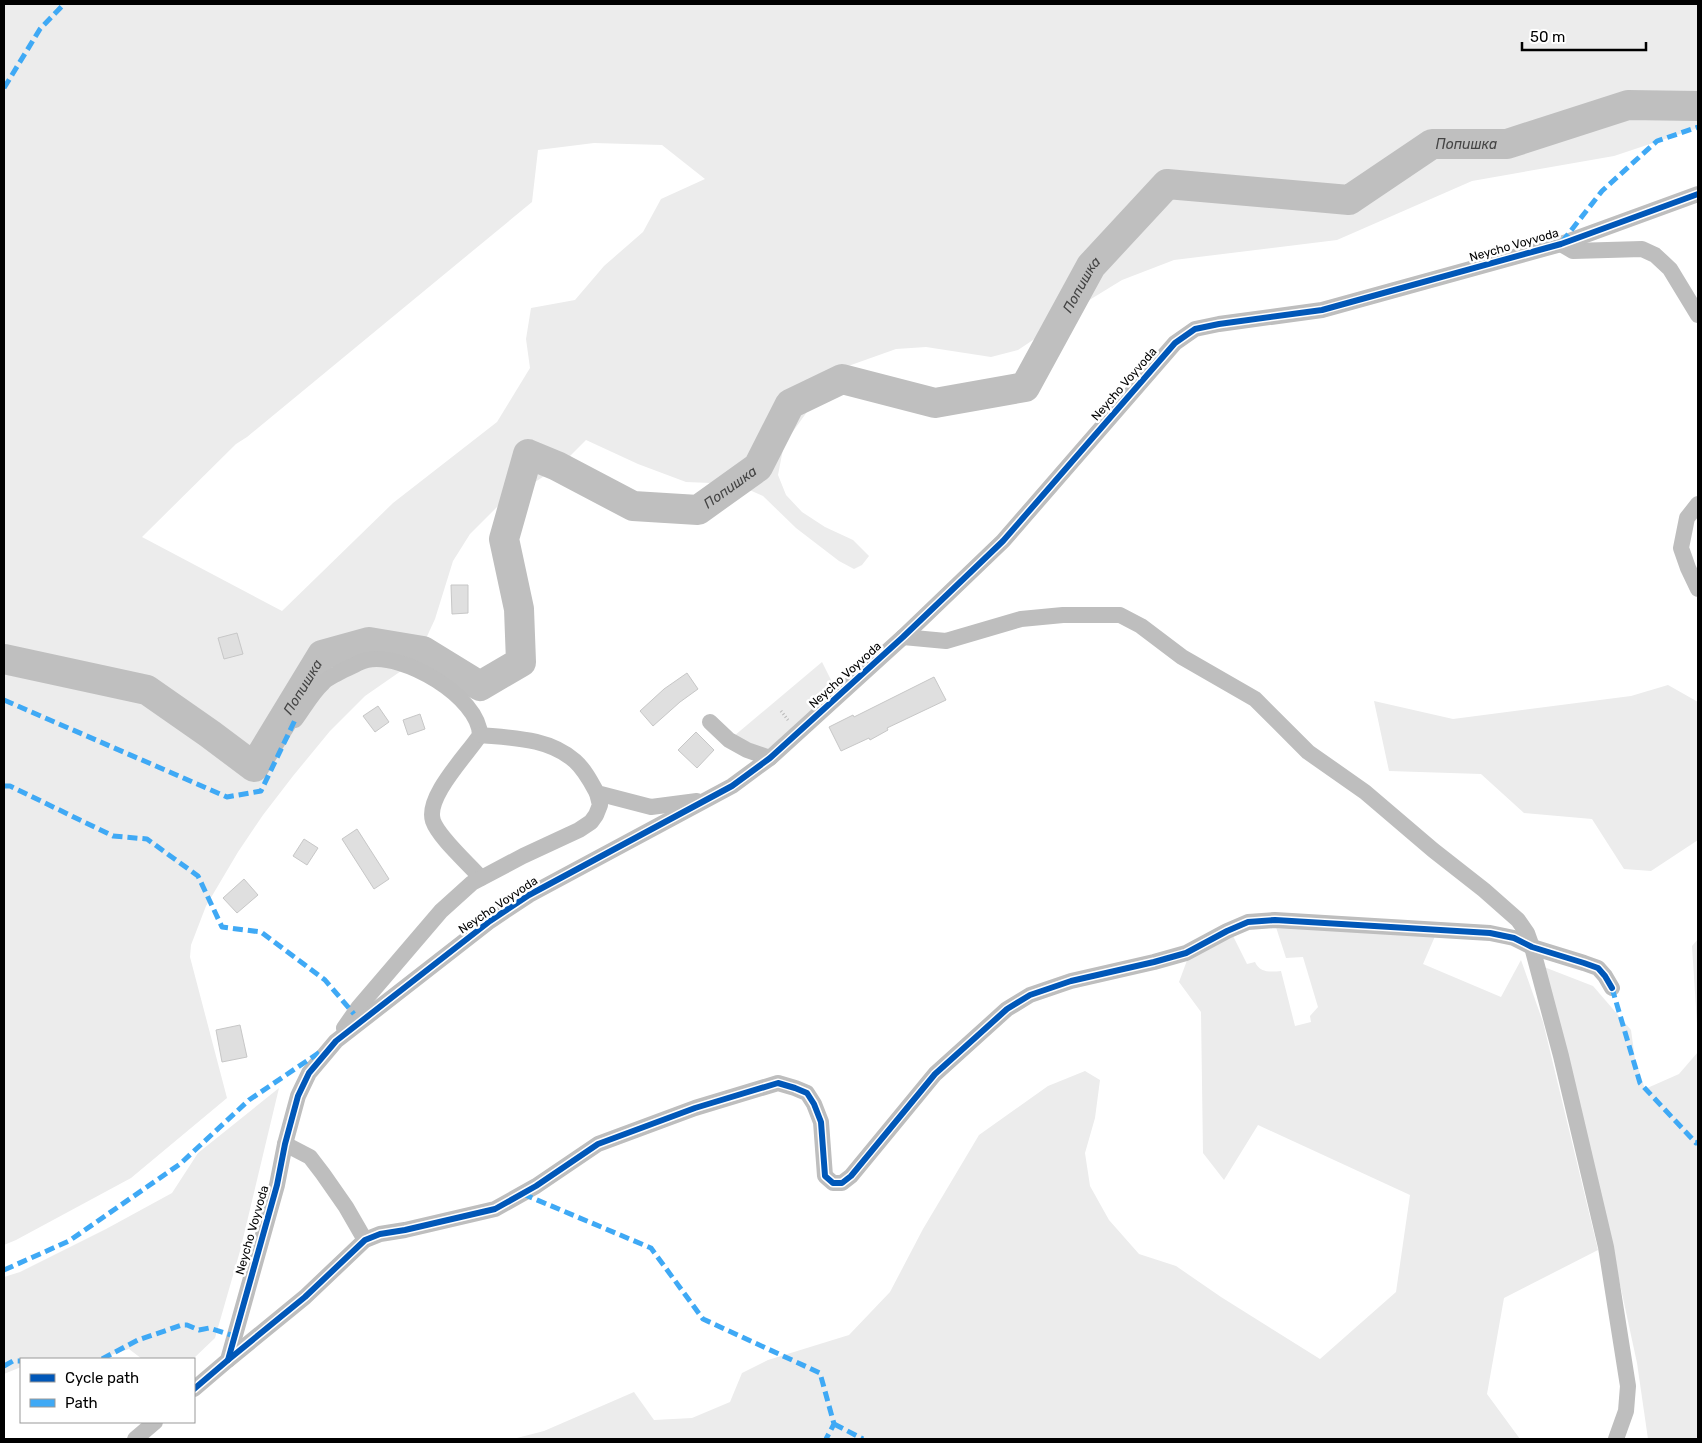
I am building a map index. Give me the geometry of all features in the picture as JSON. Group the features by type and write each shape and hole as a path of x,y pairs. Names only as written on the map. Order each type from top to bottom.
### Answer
{"street":[{"name":"Neycho Voyvoda","path":"228,1360 276,1185 298,1096 308,1074 336,1041 490,921 529,895 732,786 770,758 903,637 1002,541 1175,343 1195,329 1322,310 1561,244 1698,194"},
{"path":"1561,244 1573,251 1642,250 1655,255 1670,269 1698,315"},
{"path":"1698,504 1687,518 1681,548 1698,589"},
{"path":"903,637 946,641 1021,619 1063,615 1120,615 1141,626 1182,658 1255,699 1308,752 1365,792 1511,914 1528,933 1561,1056 1606,1247 1628,1386 1626,1411 1616,1439"},
{"path":"295,720 324,682 367,660 383,659 410,667 435,678 456,694 472,712 480,727 480,735 461,758 435,798 431,808 433,822 442,835 481,878"},
{"path":"710,722 729,740 748,750 770,758"},
{"path":"336,1041 358,1008 441,911 472,883 585,826 596,815 600,805 598,792 576,762 563,752 544,743 480,735"},
{"path":"598,792 652,807 707,800"},
{"path":"195,1388 306,1297 365,1240 380,1234 406,1230 496,1209 536,1186 598,1144 695,1108 778,1083 807,1093 814,1104 821,1122 826,1176 833,1184 842,1182 851,1176 934,1074 1007,1009 1030,995 1071,981 1186,952 1248,922 1275,920 1490,933 1514,938 1532,947 1598,968 1612,988"},
{"path":"285,1144 310,1157 346,1207 365,1240"},
{"path":"135,1439 154,1423"}],"shaded area":[{"path":"4,4 1698,4 1698,128 1614,156 1472,181 1337,240 1174,260 1122,280 1091,299 1018,350 991,357 926,347 896,349 837,370 784,444 778,475 786,495 802,512 825,527 853,540 869,556 862,565 854,569 839,561 796,528 763,496 736,484 686,482 638,464 586,440 560,466 499,505 470,534 453,561 435,619 423,645 401,671 365,696 330,731 263,815 238,852 206,906 191,945 190,957 227,1098 131,1178 4,1245","holes":["594,143 662,145 705,179 661,199 643,232 604,266 575,300 531,308 526,339 530,368 497,422 393,503 282,611 142,537 236,444 247,437 532,202 538,150"]},
{"path":"822,662 835,688 767,750 734,736"},
{"path":"1668,685 1698,702 1698,840 1651,871 1624,869 1592,819 1524,813 1481,774 1389,771 1374,701 1453,719 1631,696"},
{"path":"1274,921 1436,934 1423,964 1501,997 1521,960 1543,1022 1598,1250 1504,1298 1487,1394 1520,1439 513,1439 544,1431 634,1392 654,1420 692,1418 730,1402 742,1373 768,1360 849,1335 890,1292 923,1229 979,1135 1048,1086 1085,1071 1100,1080 1095,1118 1085,1153 1090,1186 1109,1220 1139,1254 1176,1266 1221,1297 1320,1359 1396,1292 1410,1195 1258,1125 1224,1180 1203,1153 1201,1012 1179,982 1189,955 1231,932 1247,964 1255,962 1263,970 1281,971 1295,1026 1311,1022 1310,1016 1318,1007 1303,957 1286,958"},
{"path":"1698,939 1698,1039 1692,946"},
{"path":"1544,967 1593,986 1631,1030 1635,1059 1645,1089 1679,1074 1698,1052 1698,1439 1648,1439 1637,1363 1615,1261"},
{"path":"279,1088 240,1251 215,1338 194,1358 141,1358 129,1349 102,1358 20,1358 20,1367 4,1374 4,1277 20,1272 106,1229 172,1193 198,1153"}],"building":[{"path":"451,585 468,585 468,613 452,614"},
{"path":"237,633 243,654 224,659 218,638"},
{"path":"687,673 698,689 653,726 640,711 664,689"},
{"path":"934,677 946,700 887,728 888,730 870,740 869,738 841,751 829,727 853,715 854,717"},
{"path":"378,706 389,722 375,732 363,716"},
{"path":"420,714 425,729 408,735 403,720"},
{"path":"696,732 714,750 697,768 678,750"},
{"path":"357,829 389,879 374,889 342,839"},
{"path":"304,839 318,848 307,865 293,856"},
{"path":"244,879 258,895 237,913 223,898"},
{"path":"240,1025 247,1057 222,1062 216,1030"}],"waterway":[{"name":"Попишка","path":"4,659 147,690 254,767 322,655 369,642 423,651 480,686 521,662 519,609 504,539 528,454 557,466 633,506 698,510 758,467 790,404 842,379 935,403 1025,387 1091,266 1167,184 1349,200 1432,144 1507,144 1628,105 1698,106"},
{"name":"Попишка","path":"1695,106 1698,110"}],"marked path":[{"path":"4,88 40,29 64,4"},
{"path":"1562,242 1602,191 1657,141 1698,127"},
{"path":"4,700 227,797 261,791 295,720"},
{"path":"4,786 10,786 113,836 147,839 198,876 222,927 261,932 325,980 354,1014"},
{"path":"1612,988 1640,1083 1696,1143 1698,1142"},
{"path":"4,1270 69,1241 180,1164 249,1100 323,1050"},
{"path":"523,1194 651,1248 703,1319 820,1373 834,1424 826,1439"},
{"path":"104,1358 138,1340 182,1325 199,1330 209,1328 234,1336"},
{"path":"4,1366 13,1361 20,1361"},
{"path":"834,1424 863,1439"}],"cycle path":[{"path":"195,1388 228,1360 277,1185 285,1144 298,1096 309,1073 336,1041 490,921 529,895 732,786 770,758 903,637 1003,541 1175,343 1195,329 1322,310 1561,244 1698,194"},
{"path":"228,1360 305,1297 365,1240 380,1234 495,1209 536,1186 598,1144 695,1108 778,1083 807,1093 814,1104 821,1122 825,1176 833,1183 842,1183 851,1176 935,1074 1007,1009 1030,995 1071,981 1186,953 1248,922 1275,920 1490,933 1514,938 1532,947 1598,968 1612,988"}]}
